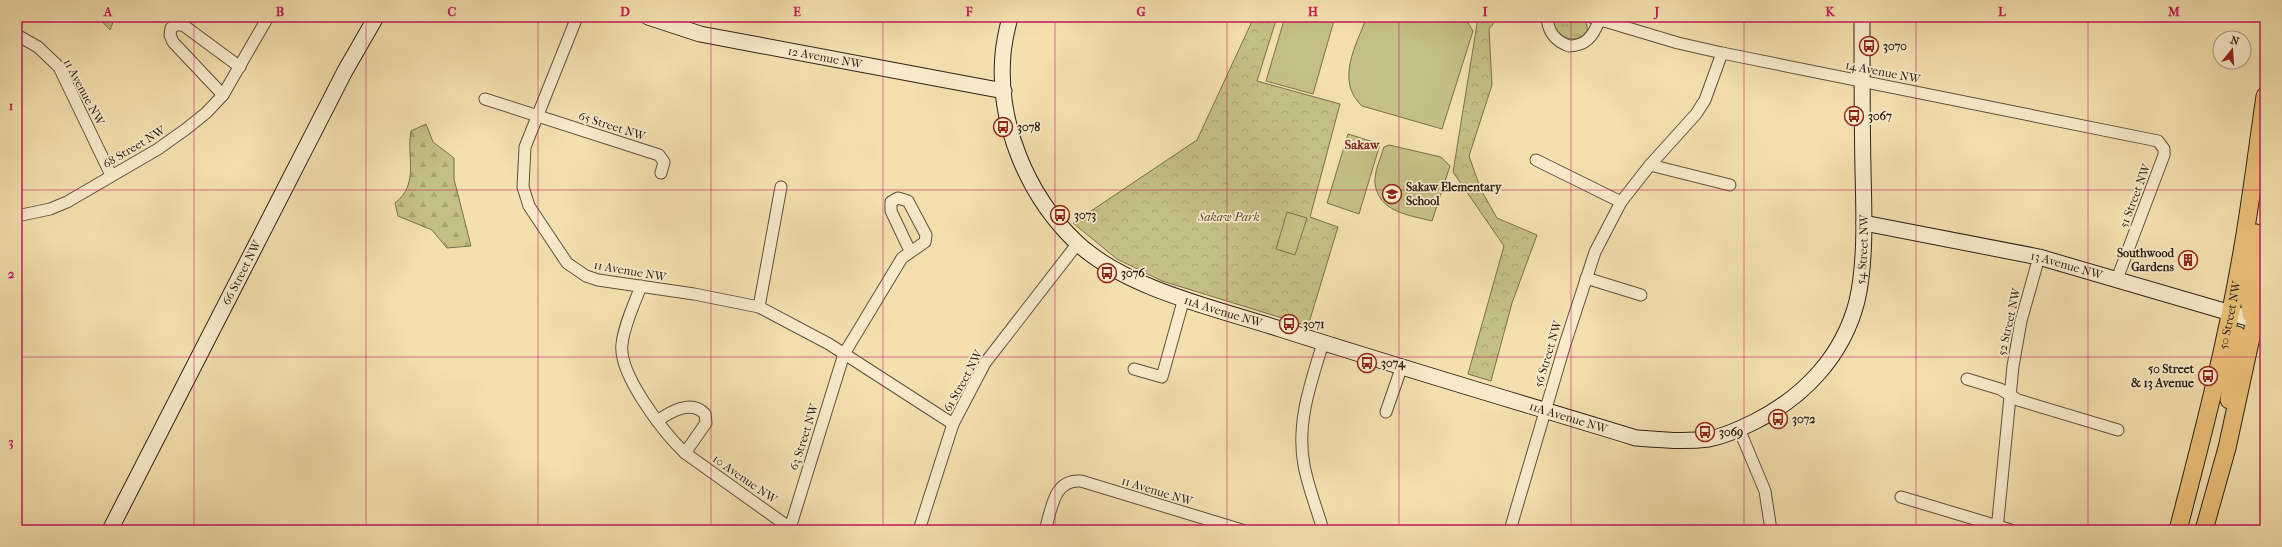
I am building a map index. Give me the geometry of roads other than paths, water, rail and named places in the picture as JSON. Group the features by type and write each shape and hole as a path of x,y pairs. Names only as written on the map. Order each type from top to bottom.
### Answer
{"main road":[{"name":"50 Street NW","path":"2178,530 2209,410 2230,312 2244,240 2265,96"},
{"path":"2256,157 2259,192 2249,299 2250,310 2260,322"},
{"path":"2204,530 2260,322 2265,273"},
{"path":"2227,448 2231,375 2238,326 2234,315 2230,312"}],"street":[{"name":"68 Street NW","path":"17,216 50,209 93,188 111,175 158,149 186,129 206,113 223,95 268,17"},
{"name":"66 Street NW","path":"110,530 345,71 376,17"},
{"path":"537,115 577,17"},
{"name":"12 Avenue NW","path":"648,17 700,34 1004,91"},
{"name":"11A Avenue NW","path":"1010,17 1003,56 1004,91 1010,127 1024,169 1052,214 1078,243 1123,275 1184,298 1323,343 1636,438 1673,441 1692,440 1710,438 1739,430"},
{"name":"14 Avenue NW","path":"1547,17 1548,27 1554,37 1569,46 1579,45 1593,35 1594,19 1722,53 2144,136 2162,144"},
{"name":"54 Street NW","path":"1739,430 1776,411 1802,391 1828,362 1840,343 1857,301 1864,223 1862,17"},
{"path":"223,95 173,42 170,35 171,28 176,25 183,24 240,66"},
{"name":"11 Avenue NW","path":"17,35 38,47 59,68 111,175"},
{"name":"56 Street NW","path":"1510,530 1545,410 1595,252 1621,202 1650,165 1696,114 1705,100 1722,53"},
{"name":"65 Street NW","path":"485,99 659,155 664,162 661,173"},
{"name":"11 Avenue NW","path":"537,115 525,147 523,161 523,188 529,206 567,263 579,271 598,280 759,307 844,354 953,424"},
{"name":"51 Street NW","path":"2117,279 2162,161 2164,149 2162,144"},
{"path":"1536,160 1621,202"},
{"path":"1650,165 1730,185"},
{"path":"759,307 781,188"},
{"name":"13 Avenue NW","path":"1864,223 2039,256 2260,322"},
{"name":"61 Street NW","path":"919,530 953,424 985,363 1078,243"},
{"path":"844,354 902,258 910,251"},
{"name":"52 Street NW","path":"1997,528 2009,395 2018,335 2039,256"},
{"path":"1586,278 1641,296"},
{"name":"10 Avenue NW","path":"641,286 622,346 626,370 657,421 670,439 685,453 790,528"},
{"path":"1134,368 1162,377 1184,298"},
{"path":"1323,343 1304,404 1302,441 1304,465 1323,530"},
{"name":"63 Street NW","path":"790,528 844,354"},
{"path":"1386,412 1402,366"},
{"path":"1967,379 2000,389 2018,400 2118,430"},
{"path":"657,421 679,408 696,408 705,414 706,423 685,453"},
{"path":"1739,430 1765,491 1771,530"},
{"name":"11 Avenue NW","path":"1045,530 1057,493 1065,483 1071,480 1081,481 1242,530"},
{"path":"1901,497 1997,528 2011,530"}],"place":[{"name":"3070","path":"1869,46"},
{"name":"3067","path":"1854,116"},
{"name":"3078","path":"1003,127"},
{"name":"Sakaw Elementary School","path":"1392,194"},
{"name":"3073","path":"1060,215"},
{"name":"Southwood Gardens","path":"2188,260"},
{"name":"3076","path":"1107,273"},
{"name":"3071","path":"1289,324"},
{"name":"3074","path":"1367,363"},
{"name":"50 Street & 13 Avenue","path":"2208,376"},
{"name":"3072","path":"1778,419"},
{"name":"3069","path":"1705,432"}],"district":[{"name":"Sakaw","path":"1362,144"}],"park label":[{"name":"Sakaw Park","path":"1229,217"}]}
